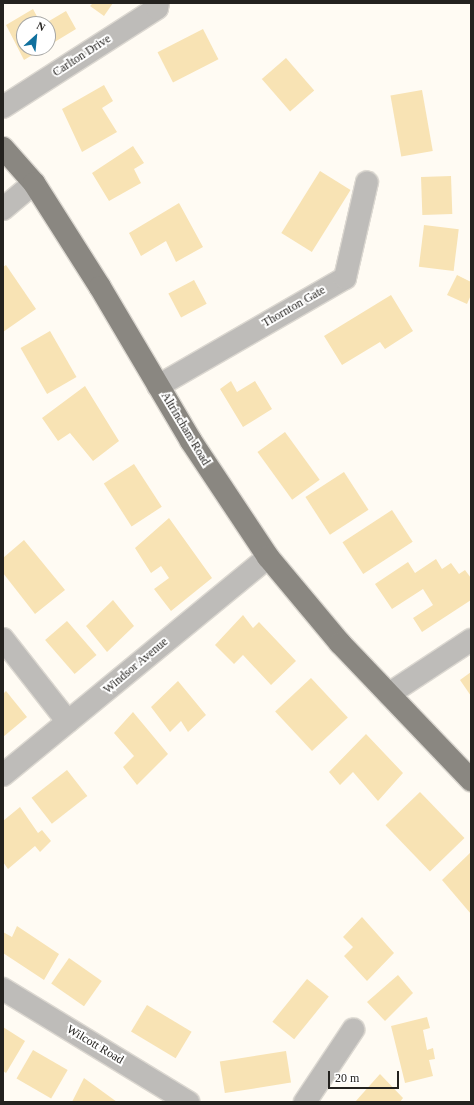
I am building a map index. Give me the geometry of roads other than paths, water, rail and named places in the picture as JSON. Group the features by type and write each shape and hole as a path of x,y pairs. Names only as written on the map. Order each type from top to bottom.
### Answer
{"main road":[{"name":"Altrincham Road","path":"3,148 34,183 100,287 202,459 268,557 308,607 471,780"}],"street":[{"name":"Carlton Drive","path":"3,107 157,8 158,3"},
{"name":"Thornton Gate","path":"158,386 345,278 367,182"},
{"path":"3,209 34,183"},
{"name":"Windsor Avenue","path":"3,775 268,557"},
{"path":"3,639 68,722"},
{"path":"389,694 471,640"},
{"name":"Wilcott Road","path":"3,989 188,1102"},
{"path":"305,1102 353,1030"}]}
